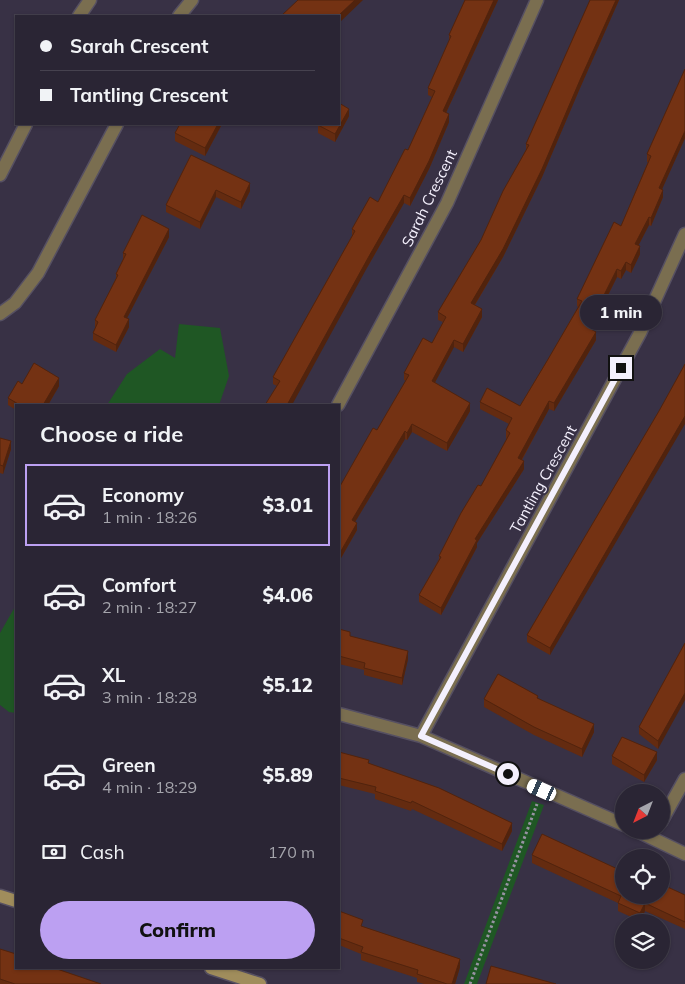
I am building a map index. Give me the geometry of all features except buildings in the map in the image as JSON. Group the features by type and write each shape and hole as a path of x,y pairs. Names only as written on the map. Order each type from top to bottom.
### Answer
{"street":[{"path":"81,15 90,0"},
{"path":"180,15 192,0"},
{"name":"Sarah Crescent","path":"339,404 447,203 536,0"},
{"path":"0,175 25,125"},
{"path":"0,314 15,303 38,273 116,125"},
{"name":"Tantling Crescent","path":"421,736 640,333 685,234"},
{"path":"340,714 421,736 615,821"},
{"path":"670,806 685,778"},
{"path":"662,839 685,854"},
{"path":"0,896 15,901"},
{"path":"214,969 260,984"}],"path":[{"path":"470,984 542,790"}],"green space":[{"path":"179,324 220,328 229,376 219,404 108,404 127,374 160,349 175,358"},
{"path":"15,607 15,713 9,712 0,705 0,633"},
{"path":"532,801 544,805 477,984 464,984"}],"route":[{"path":"508,774 421,736 621,368"}]}
